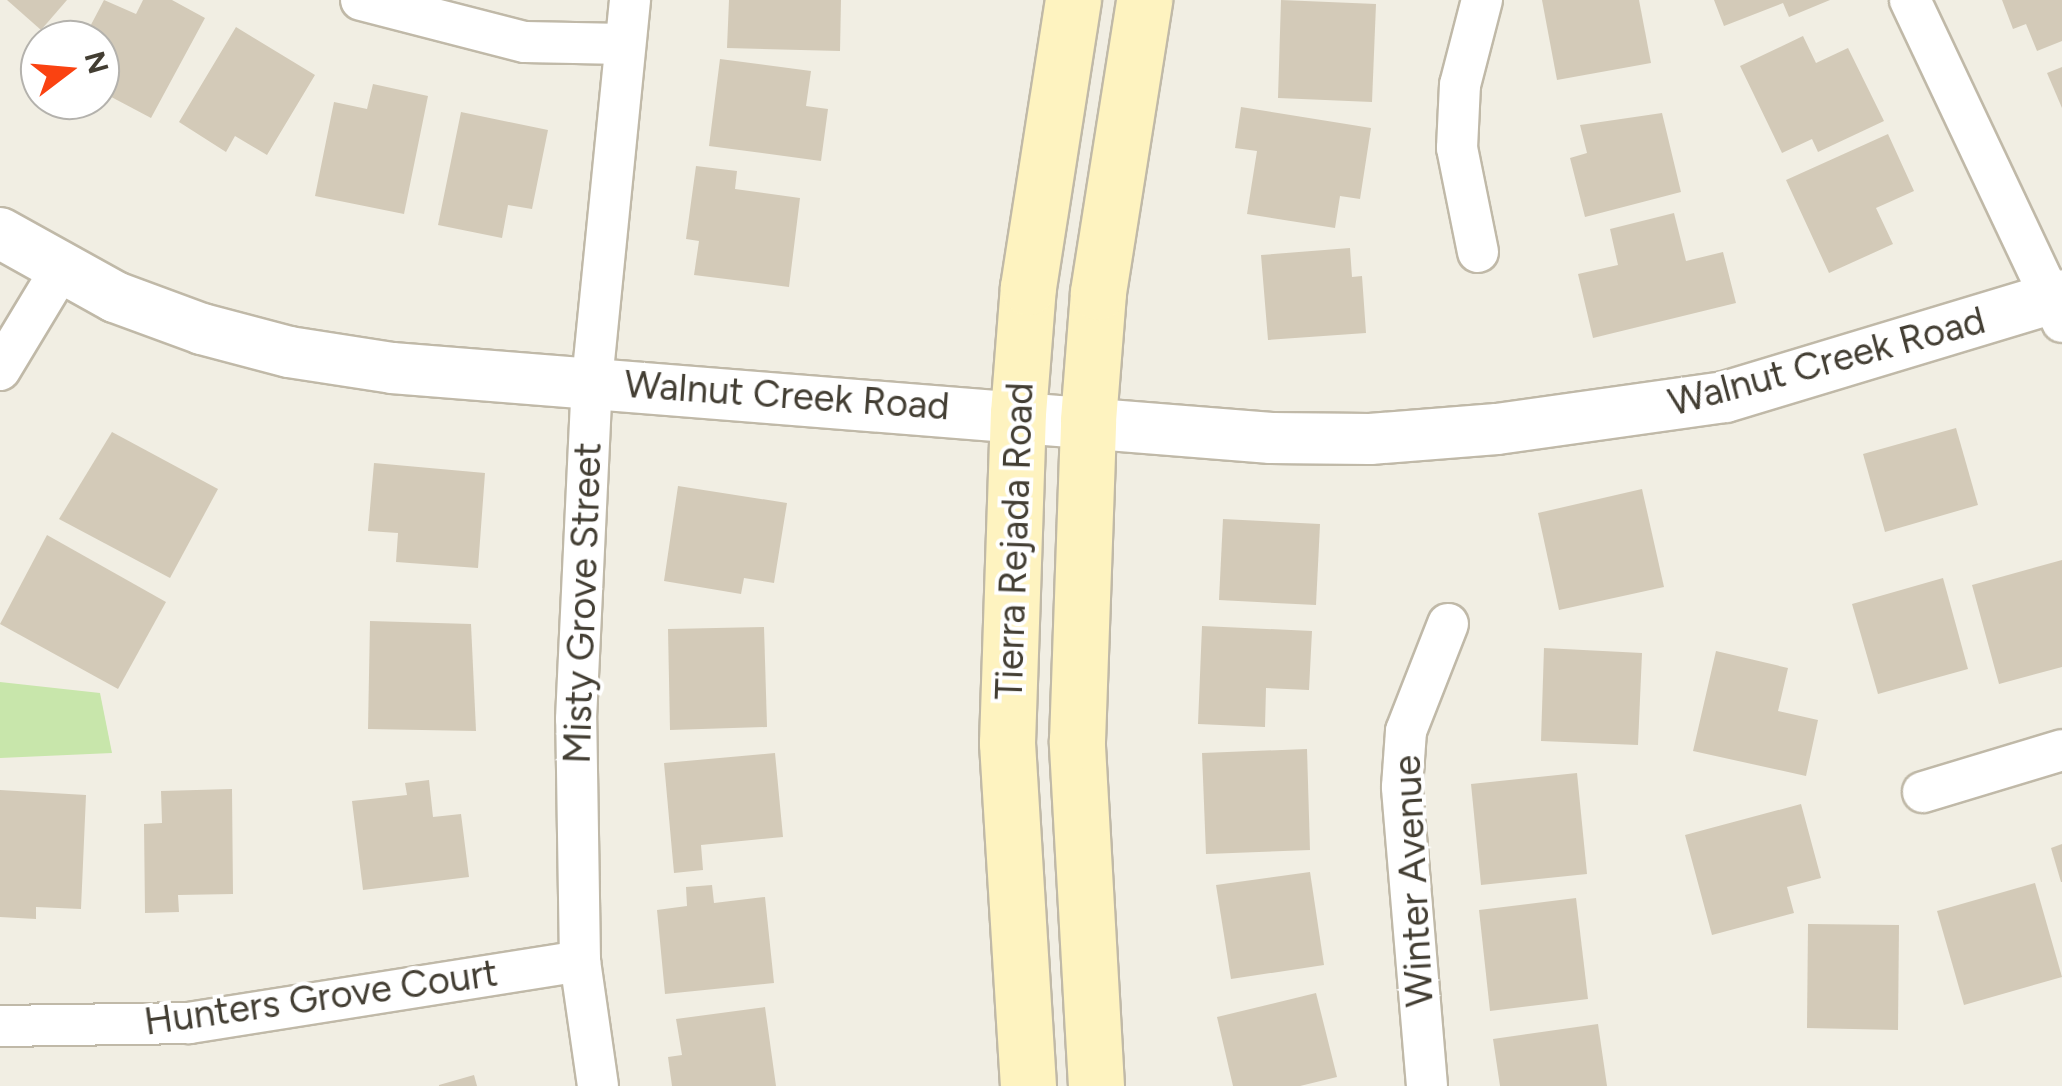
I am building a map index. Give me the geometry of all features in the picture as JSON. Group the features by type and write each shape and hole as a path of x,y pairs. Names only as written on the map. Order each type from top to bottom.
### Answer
{"main road":[{"name":"Tierra Rejada Road","path":"1028,1086 1008,742 1018,413 1028,286 1074,0"},
{"name":"Tierra Rejada Road","path":"1096,1086 1077,741 1088,420 1100,273 1144,0"}],"street":[{"path":"361,0 526,42 624,44"},
{"name":"Misty Grove Street","path":"598,1086 580,960 576,719 592,381 630,0"},
{"path":"1478,252 1456,148 1460,86 1482,0"},
{"path":"1910,0 2059,305"},
{"name":"Walnut Creek Road","path":"0,233 61,268 202,330 289,352 392,368 1018,413 1272,438 1370,440 1591,419 1742,392 2059,305"},
{"path":"0,370 61,268"},
{"name":"Winter Avenue","path":"1428,1086 1402,787 1406,731 1448,624"},
{"path":"1923,792 2062,750"},
{"name":"Hunters Grove Court","path":"0,1026 189,1023 580,960"}],"green space":[{"path":"0,682 100,693 112,753 0,758"}],"building":[{"path":"7,0 67,0 50,20 30,20"},
{"path":"104,0 136,14 143,0 172,0 205,18 151,118 120,102 120,20 94,20"},
{"path":"729,0 841,0 840,51 727,48"},
{"path":"1281,0 1376,4 1372,102 1278,98"},
{"path":"1542,0 1639,0 1651,63 1557,80"},
{"path":"1714,0 1830,0 1789,17 1783,3 1724,26"},
{"path":"2002,0 2062,0 2062,41 2037,51 2026,24 2013,29"},
{"path":"236,27 315,75 267,155 235,136 226,152 179,122"},
{"path":"1803,36 1816,63 1848,48 1884,121 1818,152 1812,139 1782,153 1740,66"},
{"path":"720,59 811,71 806,106 828,109 821,161 709,146"},
{"path":"2062,67 2062,108 2047,73"},
{"path":"373,84 428,96 404,214 315,196 334,102 367,109"},
{"path":"1241,107 1371,128 1360,199 1340,196 1335,228 1247,214 1257,151 1235,148"},
{"path":"461,112 548,130 532,209 508,205 502,238 438,225"},
{"path":"1662,113 1681,192 1585,217 1570,158 1587,153 1580,125"},
{"path":"1888,134 1914,191 1876,208 1893,244 1829,273 1786,180"},
{"path":"696,166 737,171 735,189 800,198 789,287 694,275 699,241 686,239"},
{"path":"1674,213 1686,261 1723,252 1736,303 1593,338 1578,274 1618,265 1610,229"},
{"path":"1350,248 1352,277 1362,276 1366,333 1268,340 1261,255"},
{"path":"1956,428 1978,505 1885,532 1863,454"},
{"path":"112,432 218,489 170,578 59,519"},
{"path":"374,463 485,473 478,568 396,562 398,533 368,531"},
{"path":"678,486 787,503 774,583 744,578 741,594 664,581"},
{"path":"1642,489 1664,587 1559,610 1538,513"},
{"path":"1223,519 1320,524 1316,605 1219,600"},
{"path":"47,535 166,602 118,689 0,624"},
{"path":"2062,560 2062,667 1999,684 1972,585"},
{"path":"1943,578 1968,669 1878,694 1852,604"},
{"path":"370,621 471,624 476,731 368,729"},
{"path":"1202,626 1312,631 1309,690 1266,688 1265,727 1198,724"},
{"path":"764,627 767,727 670,730 668,629"},
{"path":"1544,648 1642,653 1638,745 1541,741"},
{"path":"1716,651 1788,668 1778,711 1818,720 1806,776 1693,751"},
{"path":"1307,749 1310,850 1206,854 1202,753"},
{"path":"775,753 783,837 701,845 703,870 674,873 664,763"},
{"path":"1577,773 1587,874 1481,885 1471,784"},
{"path":"429,780 433,817 461,814 469,877 363,890 352,801 407,795 405,783"},
{"path":"232,789 233,894 178,895 179,912 145,913 144,824 162,823 161,791"},
{"path":"0,790 86,795 81,909 36,907 36,919 0,917"},
{"path":"1801,804 1821,878 1787,887 1794,913 1712,935 1685,835"},
{"path":"2062,844 2062,882 2061,882 2051,848"},
{"path":"1310,872 1324,965 1231,979 1216,885"},
{"path":"2035,883 2062,977 1964,1005 1937,911"},
{"path":"712,885 714,903 765,897 774,983 665,994 657,910 687,906 686,887"},
{"path":"1576,898 1588,999 1490,1011 1479,910"},
{"path":"1808,924 1899,925 1898,1030 1807,1028"},
{"path":"1316,993 1337,1077 1300,1086 1233,1086 1217,1017"},
{"path":"765,1007 776,1086 672,1086 668,1057 682,1055 676,1019"},
{"path":"1598,1024 1607,1086 1500,1086 1493,1039"},
{"path":"474,1075 477,1086 439,1086 439,1085"}]}
